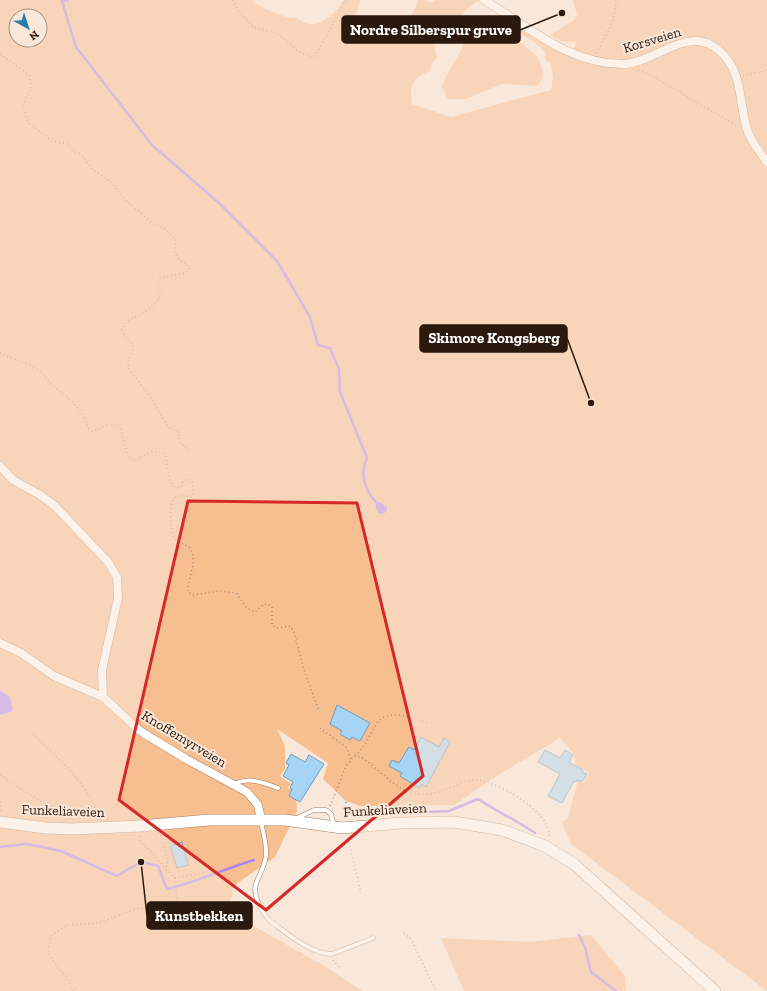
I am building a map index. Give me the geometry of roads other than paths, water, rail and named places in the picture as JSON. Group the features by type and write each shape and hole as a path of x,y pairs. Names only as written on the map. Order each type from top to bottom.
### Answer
{"street":[{"name":"Korsveien","path":"484,0 544,40 577,56 605,63 623,64 634,62 680,43 698,41 719,51 728,60 736,78 747,130 767,162"},
{"path":"0,466 13,480 40,495 55,506 108,562 117,577 118,598 102,670 103,697"},
{"name":"Knoffemyrveien","path":"0,643 21,653 54,676 103,697 140,730 186,759 247,792 256,801 260,810 261,819"},
{"name":"Funkeliaveien","path":"0,822 46,828 100,829 209,820 261,819 285,820 334,828 401,823 471,823 508,832 545,846 564,857 583,872 715,991"}],"lane":[{"path":"234,784 240,780 248,780 258,781 278,788"},
{"path":"285,820 298,818 314,810 326,810 331,814 334,828"},
{"path":"261,819 266,854 264,867 255,886 256,897 264,915 270,921 313,950 325,954 332,954 373,938"}],"waterway":[{"path":"68,0 62,1 76,47 152,145 219,203 277,261 310,317 318,345 330,348 339,369 340,392 367,458 364,469 364,480 368,491 375,501"},
{"path":"355,815 449,811 478,799 535,833"},
{"path":"0,847 27,844 61,851 117,876 141,862 158,866 167,889 189,883 254,860"},
{"path":"579,935 585,947 591,972 616,991"}],"place":[{"name":"Nordre Silberspur gruve","path":"562,13"},
{"name":"Skimore Kongsberg","path":"591,403"},
{"name":"Kunstbekken","path":"141,862"}]}
